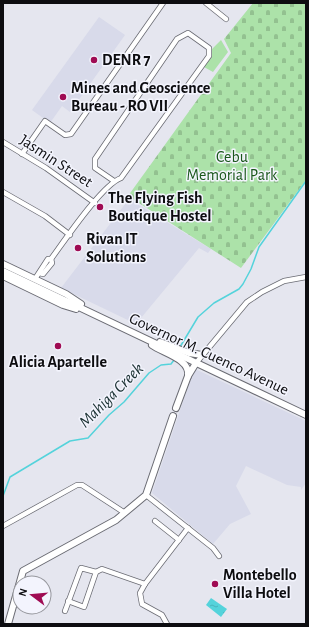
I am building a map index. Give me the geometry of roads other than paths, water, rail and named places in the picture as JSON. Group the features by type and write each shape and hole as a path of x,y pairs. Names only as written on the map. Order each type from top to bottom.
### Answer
{"main road":[{"name":"Governor M. Cuenco Avenue","path":"3,264 65,294 100,317"},
{"name":"Governor M. Cuenco Avenue","path":"3,270 163,348 306,415"},
{"name":"Governor M. Cuenco Avenue","path":"3,276 63,305 100,317"},
{"path":"130,331 163,348"},
{"path":"188,376 188,367 183,357 202,355"},
{"path":"176,408 188,376 196,363"},
{"path":"8,624 23,571 125,513 146,495 173,416"}],"street":[{"path":"22,154 45,121 65,135 71,134 163,3"},
{"path":"206,3 226,19"},
{"path":"35,279 40,273 43,274 52,263 51,259 95,203 114,181 121,178 209,56 209,48 188,33 177,39 95,159 95,168 114,181"},
{"name":"Jasmin Street","path":"3,142 46,168 95,203"},
{"path":"3,192 45,216 70,235"},
{"path":"196,363 222,334 247,302 262,292 284,281 306,277"},
{"path":"3,526 77,485 82,484 125,513"},
{"path":"146,495 214,548 219,556"},
{"path":"155,521 179,540"},
{"path":"167,624 162,615 142,604 140,593 145,584 188,528"},
{"path":"65,611 81,568 96,572 105,570 145,584"},
{"path":"68,601 84,607 96,572"}],"water":[{"path":"211,598 227,609 221,617 206,605"}],"waterway":[{"name":"Mahiga Creek","path":"180,347 198,317 214,303 239,289 243,284 251,269 259,247 306,181"},
{"name":"Mahiga Creek","path":"3,496 10,477 70,441 88,438 109,415 124,402 149,373 161,365 171,364 174,360"}],"place":[{"name":"DENR 7","path":"94,60"},
{"name":"Mines and Geoscience Bureau - RO VII","path":"63,97"},
{"name":"The Flying Fish Boutique Hostel","path":"100,207"},
{"name":"Rivan IT Solutions","path":"78,248"},
{"name":"Alicia Apartelle","path":"58,346"},
{"name":"Montebello Villa Hotel","path":"215,584"}],"park label":[{"name":"Cebu Memorial Park","path":"232,166"}]}
